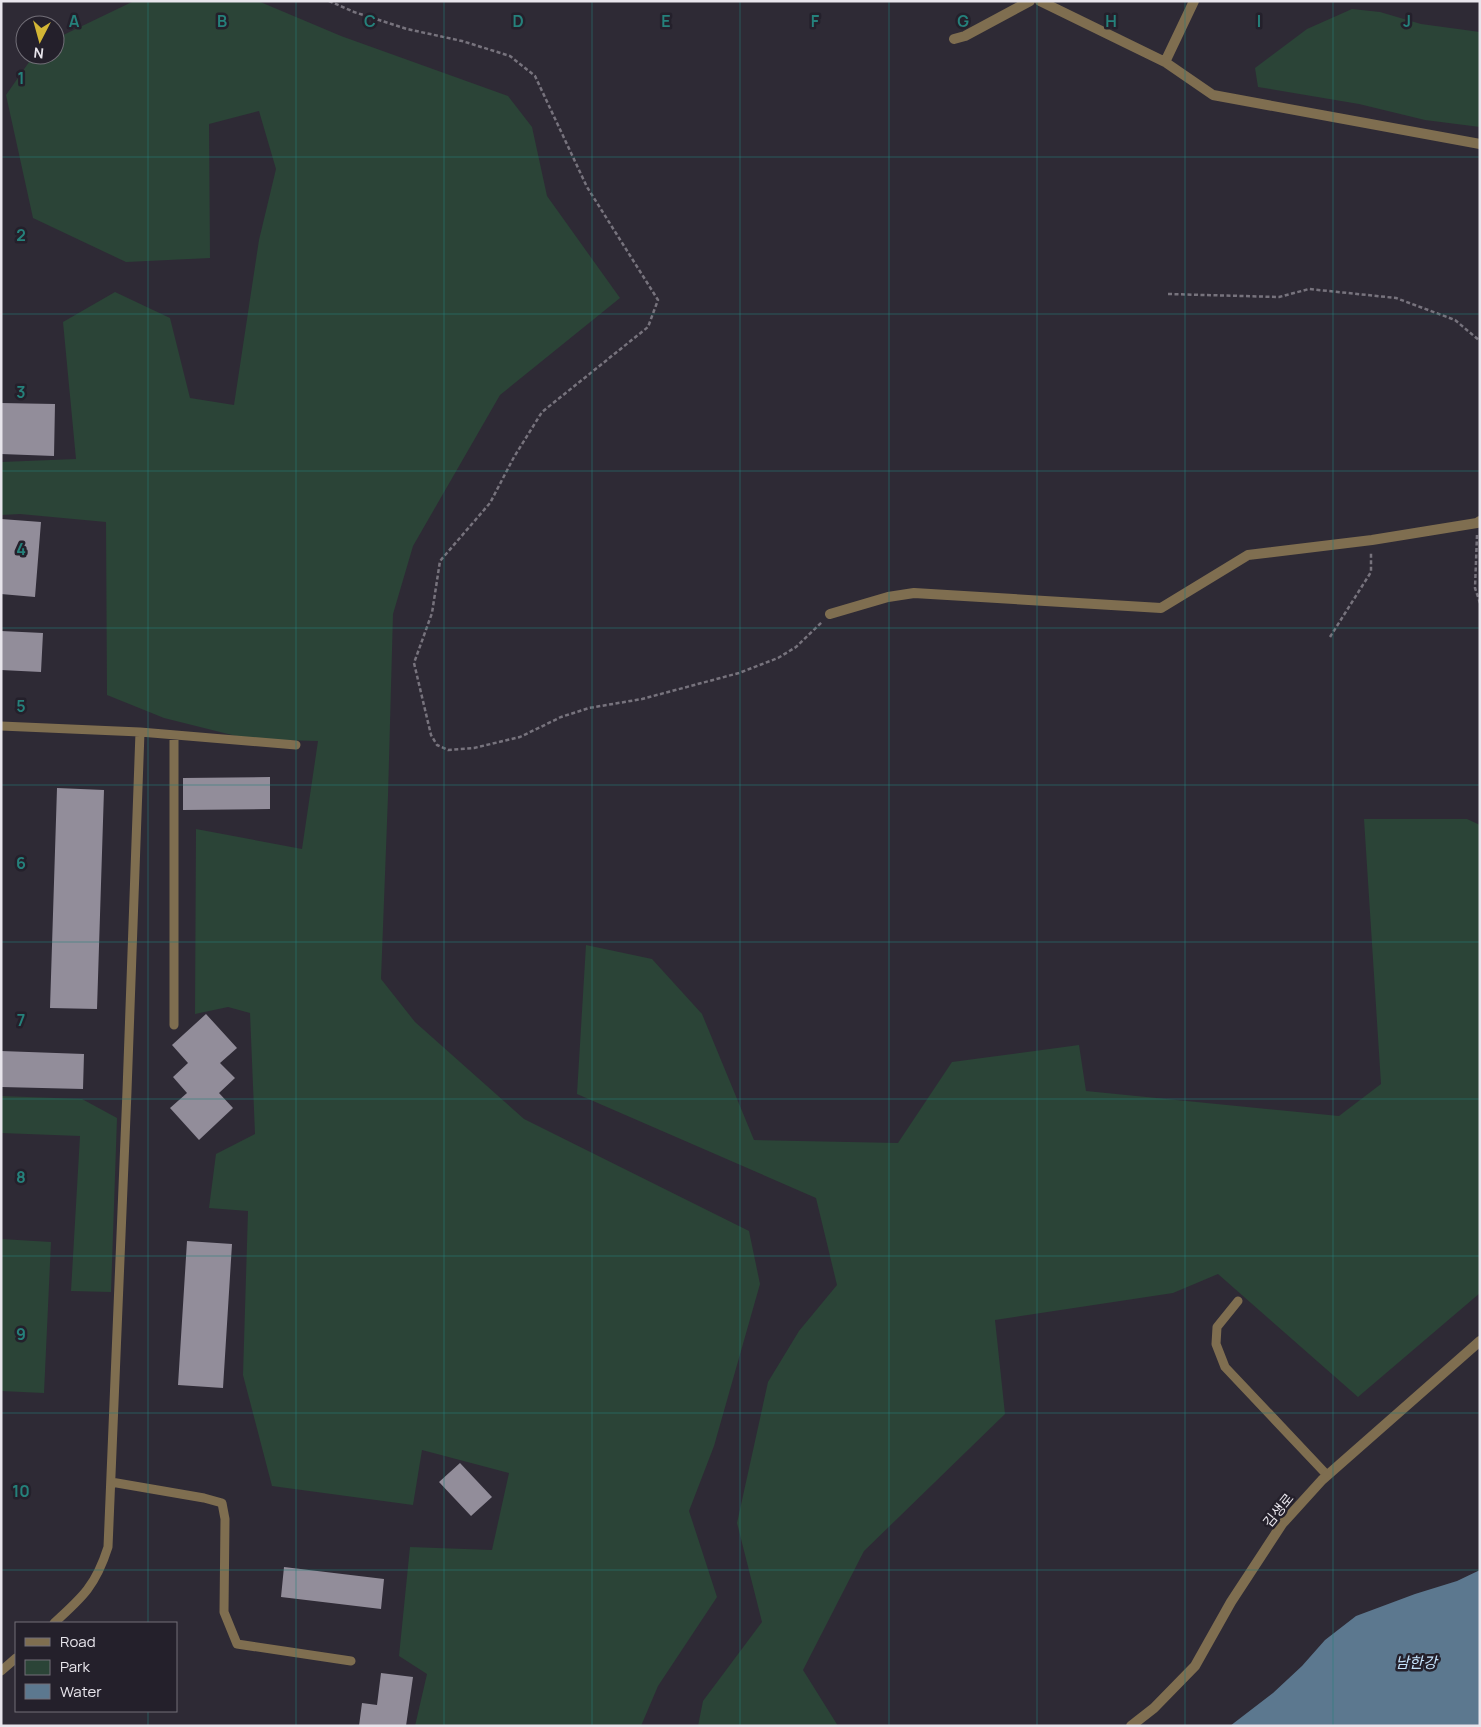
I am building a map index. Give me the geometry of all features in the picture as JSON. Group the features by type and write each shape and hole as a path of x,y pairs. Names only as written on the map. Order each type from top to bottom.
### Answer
{"street":[{"path":"954,39 965,36 1030,1"},
{"path":"1040,1 1164,62 1213,95 1480,144"},
{"path":"1164,62 1194,1"},
{"path":"830,614 888,597 914,593 1161,608 1248,555 1372,540 1479,522"},
{"name":"김생로","path":"1131,1726 1154,1708 1195,1666 1231,1602 1282,1524 1327,1475 1480,1340"}],"lane":[{"path":"1,726 140,732 296,746"},
{"path":"55,1622 85,1595 102,1569 108,1547 129,1057 140,732"},
{"path":"174,735 174,1025"},
{"path":"1238,1302 1218,1327 1216,1344 1225,1368 1327,1475"},
{"path":"111,1482 204,1498 222,1504 225,1519 224,1612 237,1644 351,1661"},
{"path":"2,1670 15,1659"}],"path":[{"path":"329,1 354,12 408,30 462,41 510,56 535,76 587,187 658,300 648,327 542,412 514,457 490,503 440,561 432,613 414,663 431,735 437,745 448,750 474,748 520,737 561,717 589,708 642,699 738,673 778,658 796,647 830,614"},
{"path":"1168,294 1280,296 1309,288 1396,298 1455,320 1480,341"},
{"path":"1479,522 1475,588 1480,603"},
{"path":"1330,637 1371,572 1372,540"}],"green space":[{"path":"134,1 258,1 341,36 508,96 532,127 547,196 620,298 500,395 413,546 393,614 381,979 415,1022 524,1119 749,1231 760,1284 714,1446 689,1511 717,1597 658,1686 641,1726 415,1726 427,1674 399,1656 410,1547 492,1550 509,1473 422,1450 413,1505 272,1486 243,1375 248,1211 209,1208 216,1154 255,1134 250,1013 228,1007 195,1014 196,829 302,849 318,741 248,739 164,718 107,695 106,522 20,514 1,515 1,462 76,459 63,322 115,292 170,318 190,398 234,405 259,240 276,169 259,111 209,124 210,258 126,262 33,218 6,95 27,65 65,65 65,34"},
{"path":"1352,9 1380,12 1421,24 1480,32 1480,127 1425,120 1359,104 1258,87 1255,68 1307,29"},
{"path":"1364,819 1467,819 1480,825 1480,1293 1358,1397 1218,1274 1173,1293 995,1320 1005,1414 864,1551 803,1670 838,1726 698,1726 703,1701 762,1622 737,1523 768,1382 799,1331 837,1285 816,1198 577,1094 586,945 652,959 702,1014 754,1140 898,1143 952,1062 1079,1045 1086,1091 1339,1116 1381,1084"},
{"path":"1,1096 82,1099 117,1118 111,1292 71,1291 80,1136 1,1133"},
{"path":"1,1239 51,1242 44,1393 1,1391"}],"water":[{"name":"남한강","path":"1480,1570 1480,1726 1230,1726 1273,1693 1302,1666 1325,1640 1356,1616 1457,1581"}],"building":[{"path":"1,403 55,404 54,456 1,454"},
{"path":"1,519 41,522 35,597 1,594"},
{"path":"1,631 43,633 41,672 1,670"},
{"path":"270,777 270,809 183,810 183,778"},
{"path":"57,788 104,790 97,1009 50,1008"},
{"path":"206,1014 237,1048 220,1063 235,1078 219,1093 233,1108 199,1140 170,1108 187,1093 173,1077 188,1063 172,1045"},
{"path":"1,1051 84,1054 83,1089 1,1087"},
{"path":"187,1241 232,1244 223,1388 178,1385"},
{"path":"460,1463 492,1497 471,1516 439,1482"},
{"path":"284,1567 384,1579 381,1609 281,1597"},
{"path":"381,1673 413,1677 406,1726 359,1726 362,1703 377,1705"}]}
